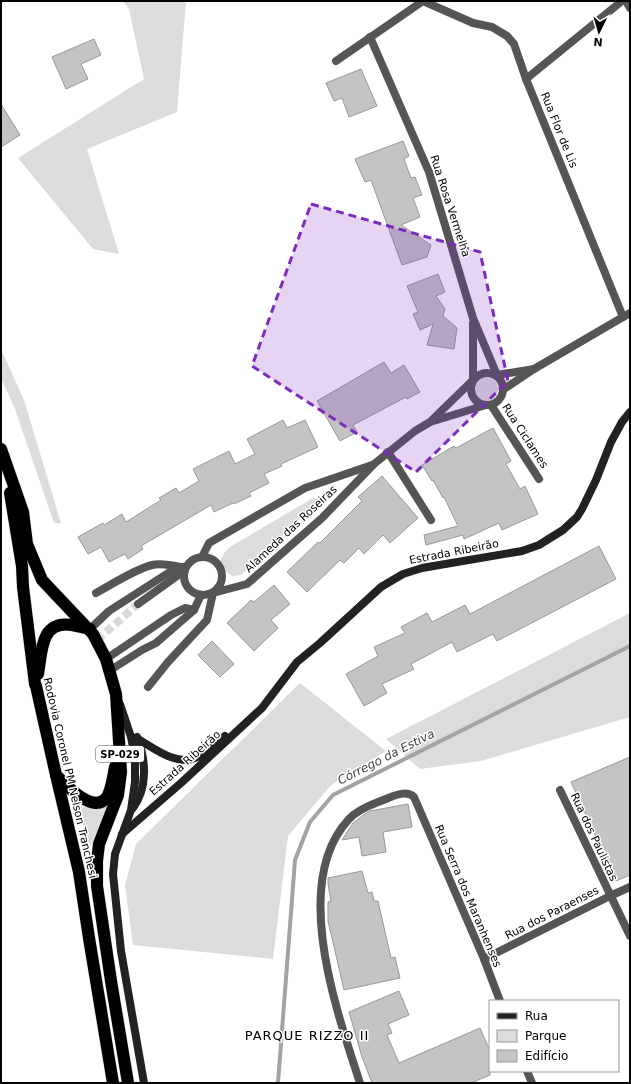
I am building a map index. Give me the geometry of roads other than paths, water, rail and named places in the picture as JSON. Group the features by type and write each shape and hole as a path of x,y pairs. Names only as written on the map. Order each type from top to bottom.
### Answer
{"highway":[{"name":"Rodovia Coronel PM Nelson Tranchesi","path":"2,450 23,512 27,544 42,580 90,629 106,659 118,699 121,772 118,795 99,844 97,886 128,1083"},
{"name":"Rodovia Coronel PM Nelson Tranchesi","path":"2,450 16,523 35,684 80,872 89,938 113,1083"},
{"name":"SP-029","path":"36,686 42,650 47,632 52,628 61,625 70,625 90,629"},
{"name":"SP-029","path":"56,775 86,801 96,803 104,801 108,796 110,789 115,767 119,736"}],"street":[{"path":"336,61 423,1"},
{"name":"Rua Flor de Lis","path":"423,1 473,23 492,27 507,36 514,44 526,79 627,315"},
{"path":"526,79 622,1"},
{"path":"626,1 630,8"},
{"name":"Rua Rosa Vermelha","path":"370,37 429,172 473,318 497,375"},
{"path":"504,389 501,379 492,373 482,373 473,380 471,385 472,396 476,401 489,405 497,402 504,389 534,369 627,315"},
{"name":"Rua Rosa Vermelha","path":"473,318 473,380"},
{"path":"497,375 534,369"},
{"name":"Alameda das Roseiras","path":"213,593 247,584 322,518 374,464 415,431 430,422 473,380"},
{"name":"Alameda das Roseiras","path":"430,422 489,405"},
{"name":"Rua Ciclames","path":"489,405 539,479"},
{"name":"Estrada Ribeirão","path":"122,834 181,783 262,708 297,662 381,587 411,571 422,568 522,551 539,545 563,530 577,517 582,509 596,480 611,442 622,422 630,412"},
{"path":"388,452 431,520"},
{"name":"Alameda das Roseiras","path":"202,557 209,542 305,488 374,464"},
{"path":"148,687 168,662 207,620 213,593 221,583 222,571 219,565 214,561 209,558 202,557 190,561 184,572 185,585 194,594 201,596 213,593"},
{"path":"96,593 153,564 168,564 183,567"},
{"path":"90,629 109,611 176,568 183,567"},
{"path":"138,604 177,576 183,567"},
{"path":"109,671 156,643 194,610 201,596"},
{"path":"106,659 179,610 185,608 194,610"},
{"name":"SP-029","path":"118,699 138,739 143,760 144,778 141,793 131,810 115,854 113,874 122,951 144,1083"},
{"name":"SP-029","path":"118,699 131,738 135,757 135,782 131,810"},
{"name":"Estrada Ribeirão","path":"138,739 172,758 184,760 191,759 198,757 262,708"},
{"name":"Rua dos Paulistas","path":"560,790 630,936"},
{"name":"Rua Serra dos Maranhenses","path":"360,1083 339,1017 322,946 320,896 326,859 337,834 350,818 366,807 398,794 412,795 415,799 484,959 500,1000"},
{"name":"Rua dos Paraenses","path":"484,959 630,887"},
{"path":"527,1072 532,1083"}],"waterway":[{"name":"Córrego da Estiva","path":"278,1083 295,860 310,822 333,795 630,646"}],"tunnel":[{"path":"97,640 138,604"}],"district":[{"name":"PARQUE RIZZO II","path":"307,1035"}]}
